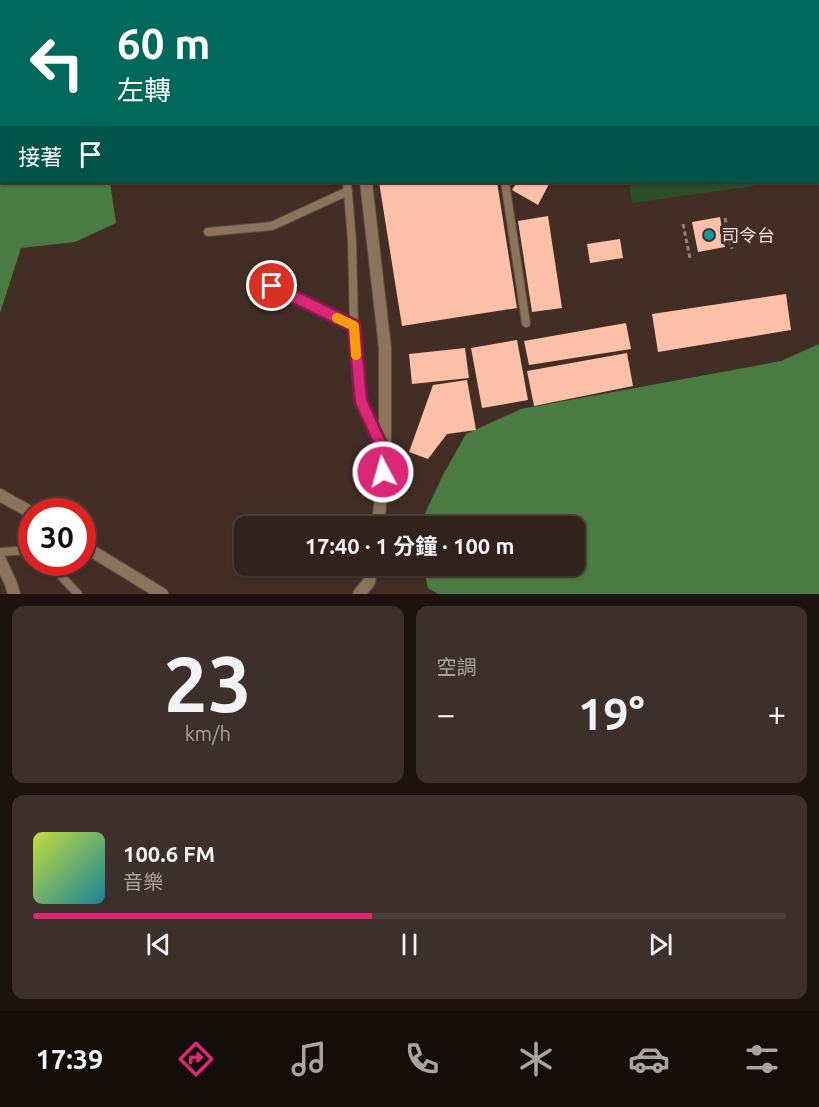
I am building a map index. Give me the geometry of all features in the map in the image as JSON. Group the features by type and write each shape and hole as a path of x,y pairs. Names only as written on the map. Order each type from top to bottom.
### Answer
{"street":[{"path":"366,183 385,348 385,454 379,516"},
{"path":"0,495 18,505"},
{"path":"96,554 162,594"},
{"path":"0,560 14,594"},
{"path":"359,594 369,582 370,576"}],"lane":[{"path":"505,183 526,323"},
{"path":"208,232 272,226 347,186 352,240 354,326 361,401 385,454"},
{"path":"272,286 354,326"},
{"path":"0,552 18,551"},
{"path":"61,576 78,594"}],"path":[{"path":"725,218 732,249"},
{"path":"684,224 690,258"}],"green space":[{"path":"0,183 110,183 116,223 75,242 21,248 0,313"},
{"path":"629,183 768,183 768,184 632,203"},
{"path":"819,344 819,594 438,594 428,588 425,576 585,576 585,516 424,516 466,434 521,409 781,361"}],"building":[{"path":"379,183 497,183 517,308 402,326"},
{"path":"516,183 549,183 538,205 512,190"},
{"path":"548,216 562,308 532,312 518,221"},
{"name":"司令台","path":"720,217 725,247 698,252 692,222"},
{"path":"620,239 623,258 590,263 587,244"},
{"path":"786,294 791,330 658,352 652,314"},
{"path":"626,323 631,349 529,365 524,341"},
{"path":"517,340 528,400 482,408 471,348"},
{"path":"465,348 469,378 412,384 409,354"},
{"path":"627,353 633,386 534,406 527,371"},
{"path":"467,380 476,430 447,434 428,459 409,452 433,385"}],"slow traffic":[{"path":"337,318 354,326 356,355"}],"place":[{"name":"司令台","path":"709,235"}],"route":[{"path":"272,286 354,326 361,401 385,454 383,472"}]}
